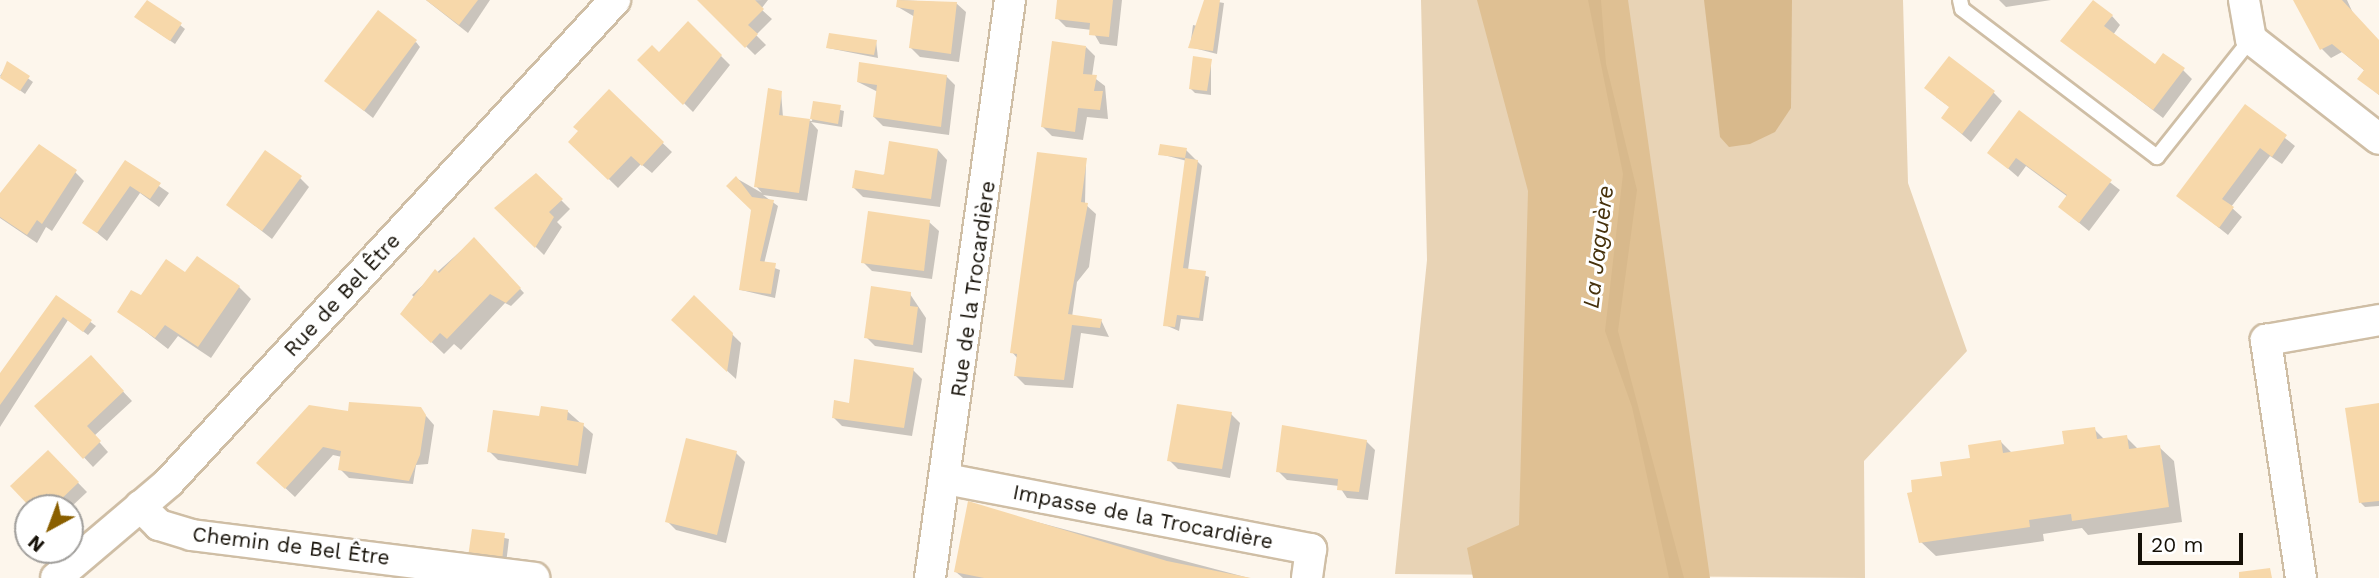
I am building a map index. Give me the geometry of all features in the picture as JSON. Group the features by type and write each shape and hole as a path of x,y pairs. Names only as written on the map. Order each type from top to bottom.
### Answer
{"street":[{"name":"Rue de Bel Être","path":"57,578 140,506 615,0"},
{"name":"Rue de la Trocardière","path":"930,578 946,479 1010,0"},
{"path":"2244,0 2251,39 2379,139"},
{"path":"2301,578 2266,340 2379,320"},
{"name":"Impasse de la Trocardière","path":"946,479 1311,549 1307,578"},
{"name":"Chemin de Bel Être","path":"140,506 159,525 191,535 534,578"}],"lane":[{"path":"1960,0 1962,9 2157,157 2251,39"}],"shaded area":[{"path":"1421,0 1903,0 1908,183 1967,351 1864,461 1865,578 1395,574 1427,260"},
{"path":"1477,0 1628,0 1710,578 1473,578 1467,548 1519,525 1528,191"},
{"path":"1588,0 1601,0 1606,64 1637,190 1618,331 1684,578 1669,578 1632,407 1605,331 1623,174"},
{"path":"1704,0 1792,0 1791,108 1775,132 1750,144 1729,147 1720,137"}],"building":[{"path":"147,0 182,23 170,41 134,17"},
{"path":"426,0 478,0 459,25"},
{"path":"697,0 755,0 764,9 748,25 758,34 745,48"},
{"path":"897,0 957,2 951,54 909,48 914,10 896,7"},
{"path":"1057,0 1113,0 1109,37 1089,35 1090,23 1055,19"},
{"path":"1204,0 1220,0 1213,51 1188,48"},
{"path":"2093,0 2113,15 2104,26 2155,64 2163,53 2185,68 2153,110 2060,41"},
{"path":"2293,0 2342,0 2379,40 2379,95 2357,79 2364,70 2332,44 2320,50"},
{"path":"378,10 417,40 364,111 324,81"},
{"path":"688,21 722,55 683,105 637,60 652,45 659,52"},
{"path":"829,33 877,40 874,55 826,48"},
{"path":"1052,41 1086,46 1083,74 1097,75 1094,91 1103,91 1100,110 1078,108 1075,132 1041,127"},
{"path":"1193,56 1212,59 1207,91 1189,89"},
{"path":"1949,56 1995,91 1962,134 1941,118 1949,107 1924,88"},
{"path":"7,61 30,76 20,91 0,78"},
{"path":"859,62 947,75 941,127 873,117 877,85 857,82"},
{"path":"768,88 782,91 779,115 810,119 799,193 754,187"},
{"path":"609,89 664,142 642,166 631,156 608,180 568,142 578,131 573,127"},
{"path":"813,101 841,105 838,124 810,119"},
{"path":"2245,104 2287,135 2272,157 2260,148 2222,199 2234,207 2219,228 2176,196"},
{"path":"2019,110 2112,180 2079,223 2058,207 2067,195 2016,158 2008,169 1987,153"},
{"path":"889,141 938,149 931,199 852,188 855,170 884,175"},
{"path":"39,144 77,170 42,224 37,220 27,235 0,217 0,193"},
{"path":"1160,144 1187,148 1185,158 1158,155"},
{"path":"265,150 302,176 262,231 226,205"},
{"path":"1037,152 1087,158 1081,202 1088,203 1068,314 1102,319 1100,328 1072,325 1064,380 1014,376 1017,354 1010,353"},
{"path":"1185,158 1198,160 1183,268 1206,271 1199,318 1177,315 1175,327 1163,326"},
{"path":"125,160 161,183 150,199 130,186 97,233 82,223"},
{"path":"536,173 563,199 549,212 554,217 535,248 494,208"},
{"path":"736,176 752,197 774,200 760,261 776,263 771,294 739,290 751,210 726,186"},
{"path":"868,211 930,220 924,271 861,263"},
{"path":"474,237 521,288 506,303 490,294 447,339 440,333 431,343 400,314 435,269 439,273"},
{"path":"197,256 240,286 198,347 165,325 155,338 117,312 131,290 141,295 166,259 185,272"},
{"path":"871,286 911,292 910,306 918,307 913,345 864,338"},
{"path":"56,295 92,320 83,332 63,317 0,405 0,373"},
{"path":"694,295 733,333 727,372 671,320"},
{"path":"91,355 124,391 87,426 101,441 83,459 34,406"},
{"path":"854,359 914,368 904,428 832,418 834,400 849,403"},
{"path":"349,402 421,407 426,415 420,455 409,481 338,470 341,451 323,447 285,489 256,463 309,405 348,411"},
{"path":"2379,403 2379,501 2359,503 2345,408"},
{"path":"1177,404 1232,412 1222,469 1167,461"},
{"path":"541,406 568,410 567,420 584,423 578,466 487,452 493,410 539,416"},
{"path":"1282,425 1367,440 1359,492 1337,490 1338,479 1276,472"},
{"path":"2095,427 2097,439 2127,435 2129,449 2160,445 2169,507 2072,521 2071,514 2029,520 2030,527 1919,543 1907,493 1912,492 1911,480 1942,476 1940,462 1970,458 1968,445 2001,440 2003,453 2064,444 2062,431"},
{"path":"686,438 737,451 717,535 665,522"},
{"path":"48,450 79,482 67,494 18,494 10,486"},
{"path":"968,501 1167,561 1251,578 984,578 954,572"},
{"path":"472,529 505,533 502,561 468,557"},
{"path":"2270,568 2272,578 2239,578 2239,572"}],"water label":[{"name":"La Jaguère","path":"1599,247"}]}
